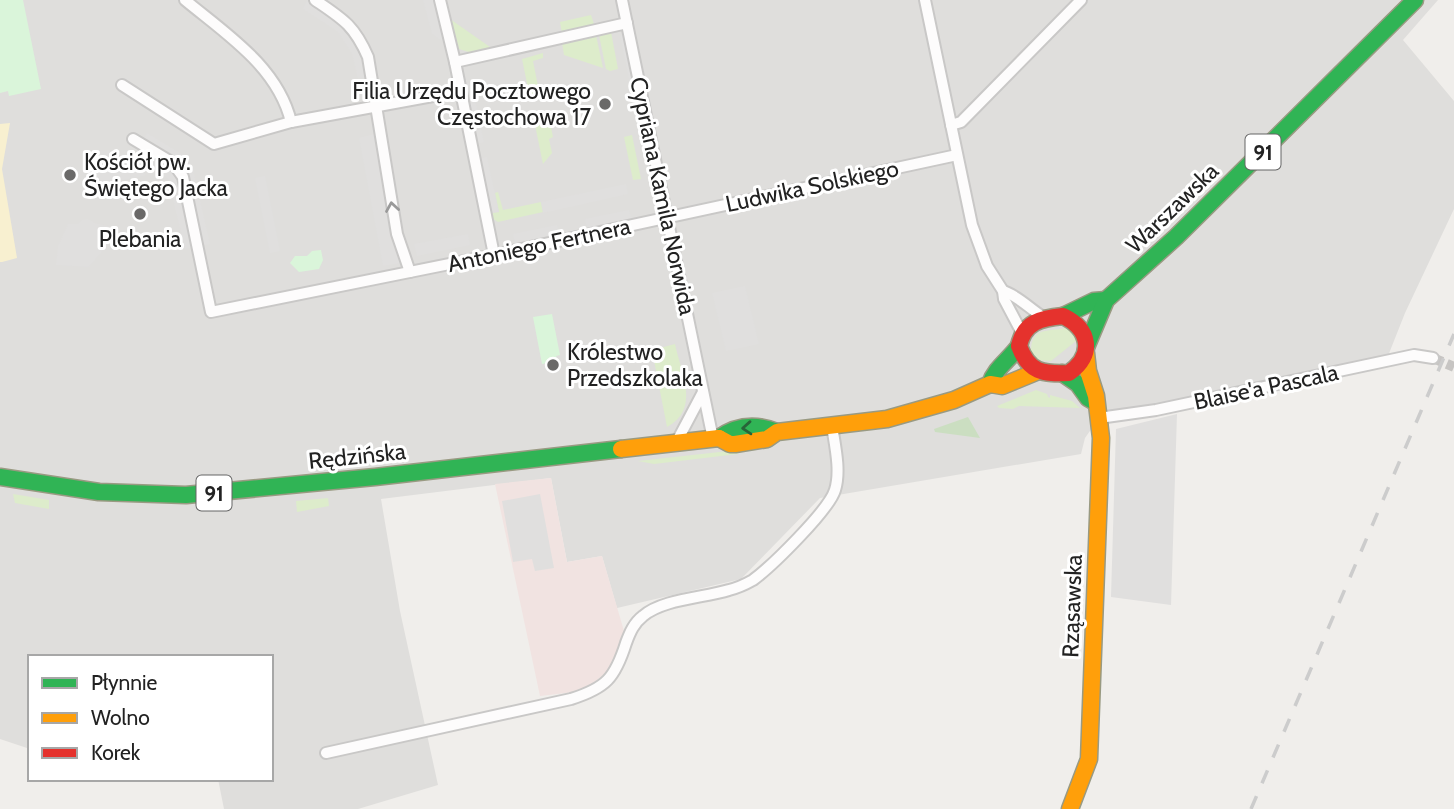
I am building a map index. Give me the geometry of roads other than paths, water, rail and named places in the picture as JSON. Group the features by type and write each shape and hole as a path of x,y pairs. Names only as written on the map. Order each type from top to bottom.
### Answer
{"main road":[{"name":"Warszawska","path":"1087,349 1091,329 1106,300 1176,237 1415,0"},
{"name":"Warszawska","path":"1063,316 1094,301 1106,300"},
{"name":"91","path":"990,384 994,372 1011,357 1031,323 1044,317 1063,316"},
{"path":"1063,316 1077,323 1087,349"},
{"path":"1021,340 1026,362 1036,372"},
{"name":"91","path":"716,438 729,429 766,426 777,432 887,419 954,400 990,384 1002,386 1036,372 1062,373 1075,370 1087,349"},
{"name":"Rząsawska","path":"1070,809 1089,759 1100,465 1096,396 1088,371 1087,349"},
{"path":"1062,373 1078,384 1096,410"},
{"name":"Rędzińska","path":"0,477 99,492 186,495 395,475 716,438"}],"street":[{"path":"185,0 257,59 281,96 292,122"},
{"path":"315,0 347,22 368,57 397,234 410,272"},
{"path":"440,0 494,255"},
{"name":"Cypriana Kamila Norwida","path":"622,0 703,392 716,438"},
{"path":"925,0 976,241 987,266 1003,291 1021,340"},
{"path":"951,125 961,122 1081,0"},
{"path":"455,62 627,23"},
{"path":"122,85 214,144 292,122 460,91"},
{"name":"Antoniego Fertnera","path":"132,139 173,163 183,177 211,312 667,217"},
{"name":"Ludwika Solskiego","path":"667,217 957,155"},
{"path":"1003,291 1044,317"},
{"name":"Blaise'a Pascala","path":"1096,410 1156,410 1414,355 1433,358"},
{"path":"676,443 703,392"},
{"path":"326,753 570,699 604,686 616,671 632,627 640,618 659,607 751,582 830,501 837,476 832,426"}],"tunnel":[{"path":"1433,358 1454,367"}],"railway":[{"path":"1251,809 1454,334"}],"place":[{"name":"Filia Urzędu Pocztowego Częstochowa 17","path":"605,104"},
{"name":"Kościół pw. Świętego Jacka","path":"70,175"},
{"name":"Plebania","path":"140,214"},
{"name":"Królestwo Przedszkolaka","path":"553,365"}]}
